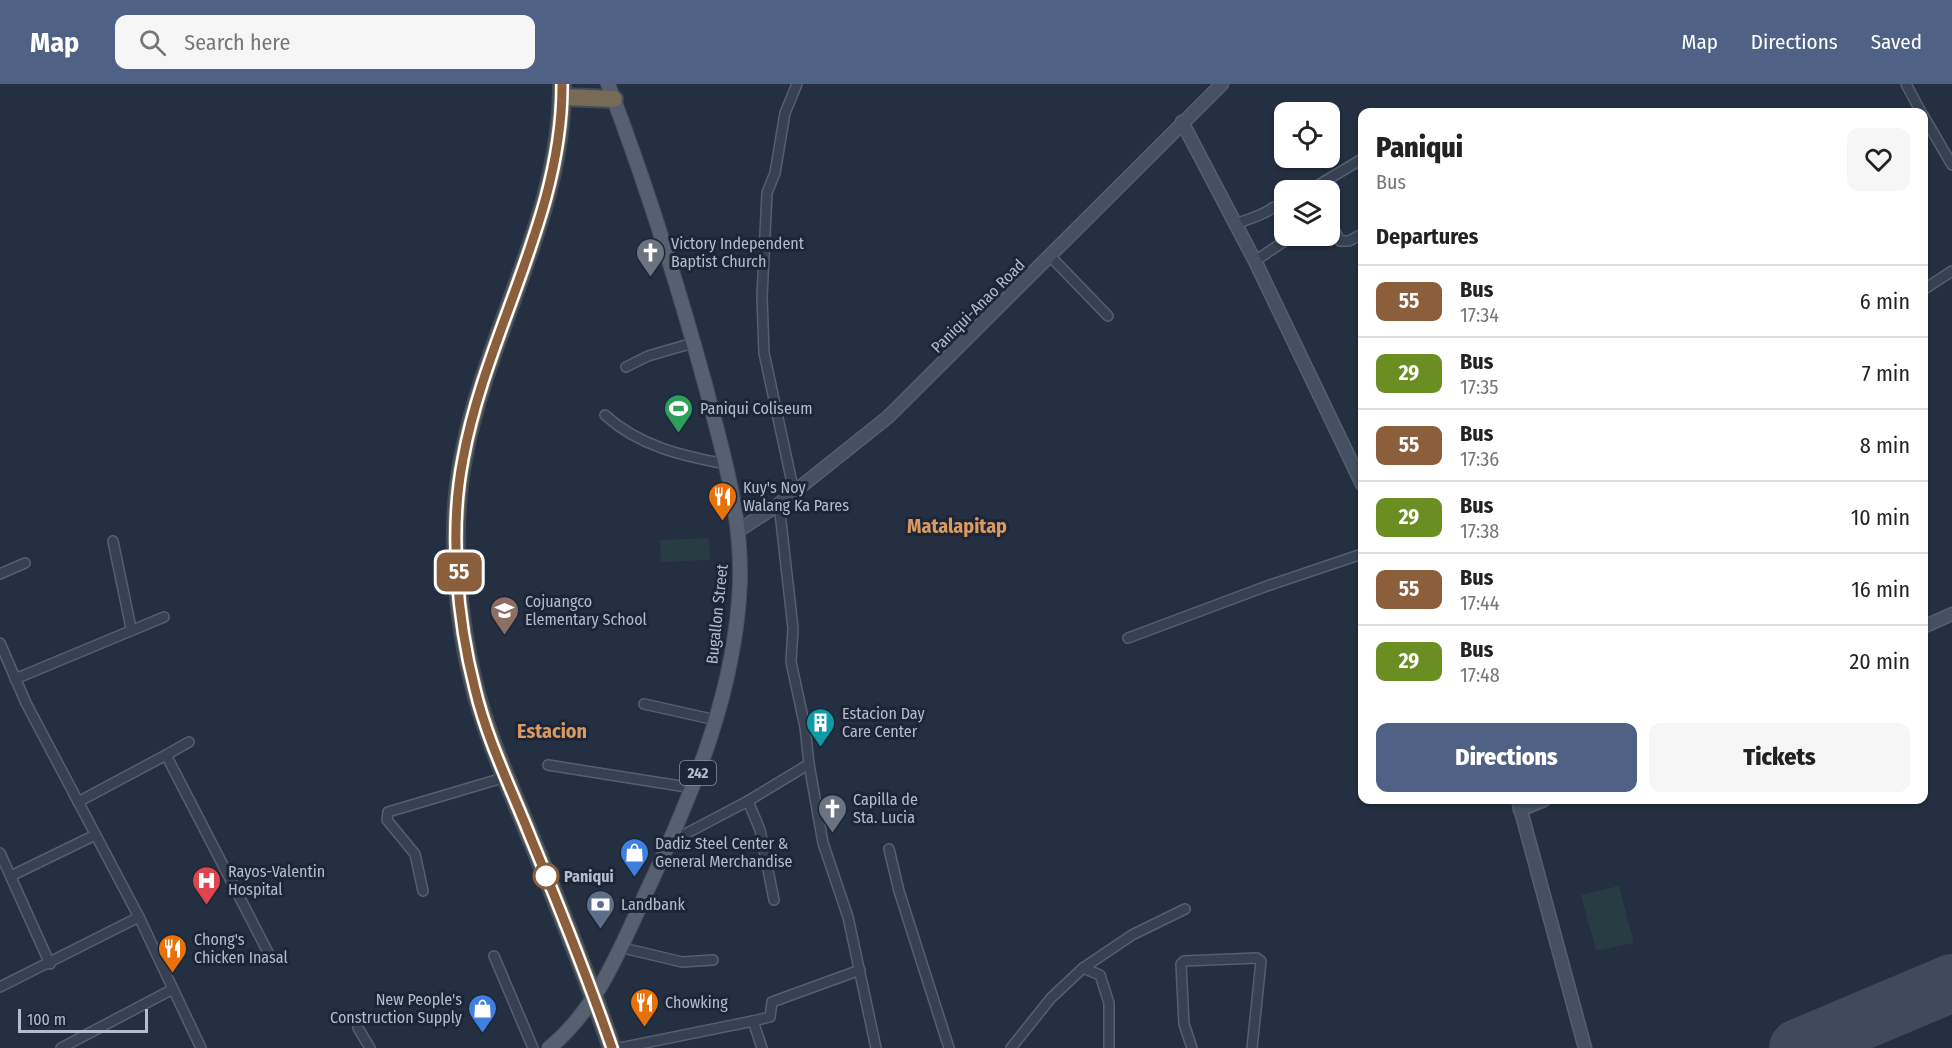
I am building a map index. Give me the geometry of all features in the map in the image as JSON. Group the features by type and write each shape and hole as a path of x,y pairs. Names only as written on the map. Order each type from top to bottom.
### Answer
{"highway":[{"path":"611,91 562,90 557,141 545,200 474,413 463,458 458,497 458,551 466,648 482,712 594,996 612,1048"}],"main road":[{"name":"Bugallon Street","path":"594,996 670,842 693,788 716,720 731,655 738,598 738,531 735,499 693,342 655,214 611,91"},
{"name":"242","path":"549,1048 570,1030 594,996"}],"street":[{"path":"794,492 764,353 762,297 766,194 775,174 785,113 797,84"},
{"name":"Paniqui-Anao Road","path":"738,531 779,504 888,417 1222,84"},
{"path":"1906,84 1919,108"},
{"path":"1182,122 1255,261 1358,476"},
{"path":"1928,124 1952,165"},
{"path":"1327,180 1358,161"},
{"path":"1236,224 1249,218 1259,217 1274,207"},
{"path":"1340,241 1349,242 1358,236"},
{"path":"1255,261 1277,246"},
{"path":"1051,257 1108,316"},
{"path":"1928,287 1952,271"},
{"path":"626,367 648,356 693,342"},
{"path":"605,415 628,434 657,447 726,464"},
{"path":"779,504 793,628 792,662 805,727 823,843 842,892 876,1048"},
{"path":"113,541 130,628"},
{"path":"1128,639 1267,586 1358,555"},
{"path":"0,574 24,563"},
{"path":"1928,625 1952,614"},
{"path":"15,679 130,628 164,616"},
{"path":"0,643 15,679 139,917 201,1048"},
{"path":"644,704 716,720"},
{"path":"78,802 189,742"},
{"path":"166,755 272,960"},
{"path":"670,842 748,801 809,764"},
{"path":"548,765 693,788"},
{"path":"423,891 415,854 387,820 388,812 506,777"},
{"path":"748,801 760,830 774,900"},
{"path":"1519,805 1585,1048"},
{"path":"10,876 95,835"},
{"path":"889,849 899,891 949,1048"},
{"path":"0,852 50,964"},
{"path":"1011,1048 1052,998 1083,968 1132,936 1185,909"},
{"path":"0,987 50,964 139,917"},
{"path":"619,947 682,962 713,960"},
{"path":"494,956 533,1048"},
{"path":"1192,1048 1184,1024 1181,964 1184,960 1257,958 1261,961 1252,1048"},
{"path":"1083,968 1100,975 1109,1003 1109,1048"},
{"path":"620,1048 770,1017 772,1002 860,970"},
{"path":"61,1048 173,989"},
{"path":"753,1021 762,1048"},
{"path":"358,1028 370,1048"}],"green space":[{"path":"709,538 710,560 661,562 660,540"},
{"path":"1619,886 1634,943 1596,951 1581,895"}],"runway":[{"path":"1798,1048 1952,983"}],"bus line":[{"name":"55","path":"562,84 557,141 545,200 495,346 463,458 457,525 458,551 462,623 475,691 506,777 594,996 612,1048"}],"place":[{"name":"Victory Independent Baptist Church","path":"650,278"},
{"name":"Paniqui Coliseum","path":"679,434"},
{"name":"Kuy's Noy Walang Ka Pares","path":"722,522"},
{"name":"Cojuangco Elementary School","path":"504,636"},
{"name":"Estacion Day Care Center","path":"821,748"},
{"name":"Capilla de Sta. Lucia","path":"832,834"},
{"name":"Paniqui","path":"546,876"},
{"name":"Dadiz Steel Center & General Merchandise","path":"634,878"},
{"name":"Rayos-Valentin Hospital","path":"207,906"},
{"name":"Landbank","path":"600,930"},
{"name":"Chong's Chicken Inasal","path":"173,974"},
{"name":"Chowking","path":"644,1028"},
{"name":"New People's Construction Supply","path":"483,1034"}],"district":[{"name":"Matalapitap","path":"957,526"},
{"name":"Estacion","path":"552,731"}]}
